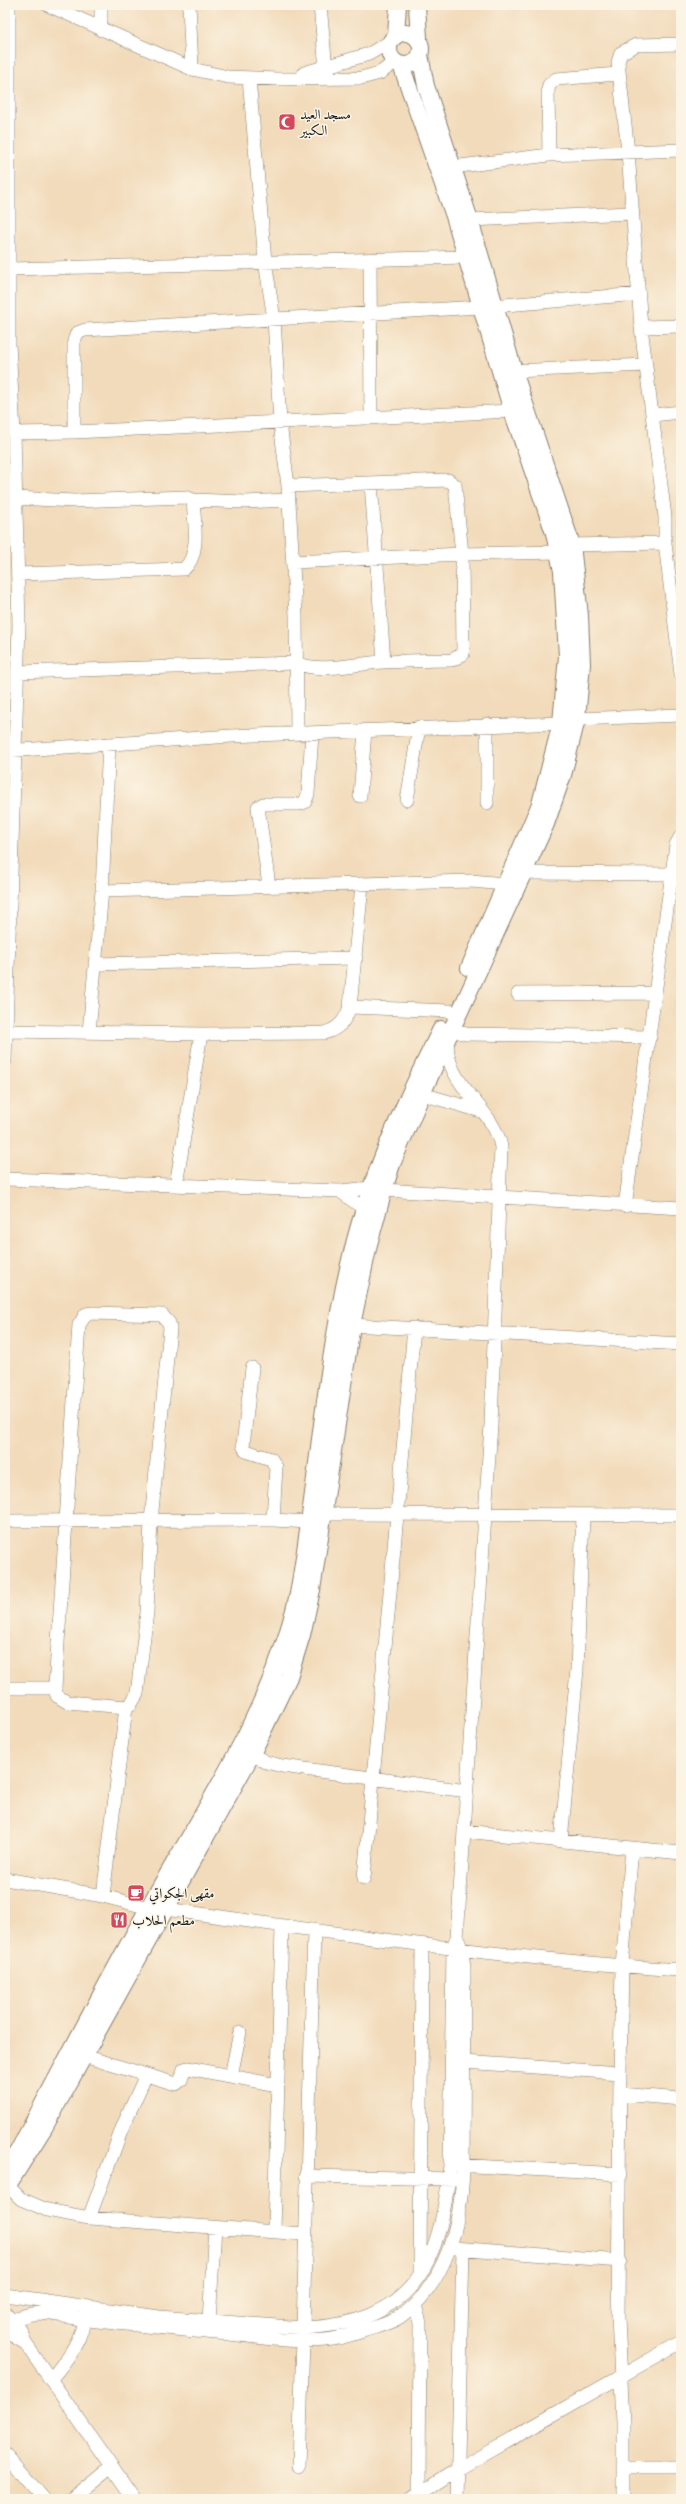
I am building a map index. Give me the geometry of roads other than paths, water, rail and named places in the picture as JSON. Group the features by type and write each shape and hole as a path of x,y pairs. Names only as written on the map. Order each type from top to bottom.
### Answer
{"main road":[{"path":"6,2182 44,2128 84,2056 149,1908 283,1691 302,1635 325,1514 352,1325 353,1280 364,1209 392,1164 422,1094 555,800 577,719 582,664 580,616 572,545 514,371 466,257 441,174 398,63 390,55 389,46 394,38 398,5"},
{"path":"6,2182 18,2151 115,1987 166,1909 246,1751 292,1620 304,1564 330,1371 390,1135 450,1011 540,804 562,723 567,656 562,571 558,552 512,411 470,220 426,86 420,56 421,46 419,38 419,9"},
{"path":"394,38 407,33 419,38"},
{"path":"398,63 412,64 420,56"}],"street":[{"path":"5,1061 11,751 18,672 18,574 11,521 16,498 14,432 7,344 10,269 9,5"},
{"path":"48,5 101,30 192,69 228,77 276,79 361,78 380,73 398,63"},
{"path":"101,5 101,30"},
{"path":"189,5 192,69"},
{"path":"320,5 326,69"},
{"path":"276,79 326,69 369,54 394,38"},
{"path":"681,44 636,45 627,47 621,53 618,74 628,152 641,327 665,517 665,543 679,634 681,674"},
{"path":"549,155 548,91 552,81 556,79 618,74"},
{"path":"249,78 265,261 274,318 280,422 288,486 293,562 297,734"},
{"path":"452,167 549,155 681,150"},
{"path":"470,220 632,213"},
{"path":"10,269 265,261 466,257"},
{"path":"370,260 371,418"},
{"path":"74,432 74,341 77,333 93,328 488,307 639,294"},
{"path":"641,327 681,326"},
{"path":"514,371 645,365"},
{"path":"14,432 74,432 512,411"},
{"path":"652,415 681,412"},
{"path":"18,672 296,663 309,666 339,667 384,662 452,660 462,654 462,554 455,485 448,480 288,486"},
{"path":"371,483 378,559 384,662"},
{"path":"16,498 74,501 175,496 193,500 245,502 289,500"},
{"path":"18,574 184,569 189,564 195,540 193,500"},
{"path":"572,545 665,543"},
{"path":"293,562 462,554 558,552"},
{"path":"577,719 681,714"},
{"path":"11,751 365,730 487,724 562,723"},
{"path":"487,724 487,803"},
{"path":"407,800 419,728"},
{"path":"360,796 365,730"},
{"path":"269,886 258,807 263,804 300,804 305,802 308,794 312,734"},
{"path":"89,1032 102,891 109,744"},
{"path":"625,1206 676,845 681,836"},
{"path":"523,873 672,874"},
{"path":"102,891 471,881 494,883 504,887"},
{"path":"6,1031 201,1034 324,1033 341,1025 350,1007 362,885"},
{"path":"95,964 356,958"},
{"path":"518,994 655,993"},
{"path":"350,1007 450,1011"},
{"path":"176,1186 201,1034"},
{"path":"7,2323 37,2312 85,2314 159,2322 303,2334 378,2312 404,2296 420,2273 434,2245 447,2198 450,2165 457,1944 477,1654 484,1515 496,1333 500,1198 500,1139 494,1124 467,1093 453,1069 447,1047 450,1034 650,1037"},
{"path":"422,1094 481,1110"},
{"path":"5,1179 340,1191 377,1189 625,1206 681,1208"},
{"path":"340,1191 364,1209"},
{"path":"103,1896 126,1707 134,1700 138,1688 147,1612 151,1521 170,1328 169,1323 162,1315 92,1313 86,1314 79,1325 55,1688 57,1696 68,1702 126,1707"},
{"path":"352,1325 681,1344"},
{"path":"364,1878 371,1780 384,1670 414,1328"},
{"path":"252,1368 243,1445 246,1451 270,1459 276,1468 273,1520"},
{"path":"325,1514 398,1513 484,1515 681,1515"},
{"path":"561,1841 577,1670 583,1515"},
{"path":"5,1521 66,1522 273,1520 309,1522"},
{"path":"5,1688 55,1688"},
{"path":"246,1751 266,1762 282,1766 371,1780 467,1791"},
{"path":"464,1831 681,1853"},
{"path":"624,2499 618,2317 620,2261 620,2073 622,1966 632,1848"},
{"path":"5,1879 103,1896 149,1908"},
{"path":"166,1909 314,1931 422,1944 457,1944 622,1966 681,1970"},
{"path":"274,2231 282,1926"},
{"path":"298,2466 303,2334 304,2234 311,2083 314,1931"},
{"path":"420,2273 422,1944"},
{"path":"159,2322 209,2320 303,2334 326,2340 350,2335 398,2318 415,2305 434,2282 450,2246 460,2202 463,2179 464,1963 457,1944"},
{"path":"231,2076 240,2032"},
{"path":"84,2056 176,2084 180,2082 185,2068 277,2085"},
{"path":"464,2062 620,2073"},
{"path":"89,2218 123,2126 146,2076"},
{"path":"620,2094 681,2098"},
{"path":"450,2165 620,2174"},
{"path":"306,2176 463,2179"},
{"path":"6,2182 22,2199 47,2210 89,2218 304,2234"},
{"path":"209,2320 215,2227"},
{"path":"450,2246 463,2249 620,2261"},
{"path":"457,2499 463,2249"},
{"path":"5,2295 85,2314"},
{"path":"415,2305 420,2323 415,2497"},
{"path":"52,2379 75,2348 85,2314"},
{"path":"7,2323 21,2331 25,2343 52,2379 110,2467 134,2499"},
{"path":"415,2497 458,2469 681,2342"},
{"path":"5,2454 44,2499"},
{"path":"624,2467 681,2466"},
{"path":"71,2499 110,2467"}],"place":[{"name":"مسجد العيد الكبير","path":"287,122"},
{"name":"مقهى الجكواتي","path":"136,1893"},
{"name":"مطعم الحلاب","path":"119,1920"}]}
